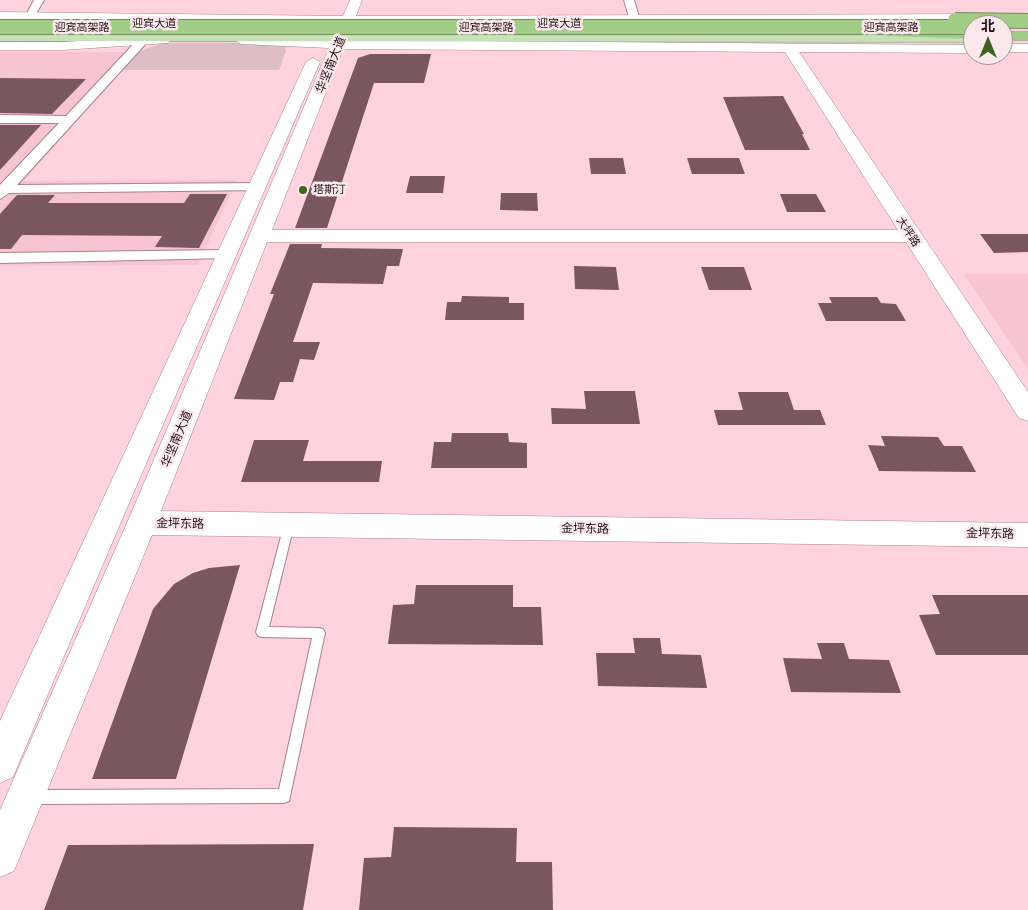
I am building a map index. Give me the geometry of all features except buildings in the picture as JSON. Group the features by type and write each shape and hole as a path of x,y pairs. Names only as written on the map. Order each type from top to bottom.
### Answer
{"highway":[{"path":"517,28 879,27 1028,22"},
{"path":"1013,26 1028,22"},
{"name":"迎宾高架路","path":"0,26 81,28 963,28"},
{"path":"879,27 963,34"},
{"name":"迎宾高架路","path":"0,33 879,27"}],"main road":[{"name":"迎宾大道","path":"0,26 1028,22"},
{"name":"迎宾大道","path":"339,25 507,38 912,38 963,35"},
{"path":"1013,35 1028,36"},
{"name":"迎宾大道","path":"0,37 144,38"}],"street":[{"path":"30,17 39,0"},
{"path":"629,0 634,18"},
{"path":"764,6 772,17"},
{"path":"0,16 339,25 586,18 772,17 1028,22"},
{"path":"586,18 661,24"},
{"path":"0,46 62,46 144,38 254,40 339,25 590,47 963,49"},
{"name":"华坚南大道","path":"0,764 225,256 257,187 339,25"},
{"name":"华坚南大道","path":"0,858 261,236 339,25"},
{"path":"2,191 70,120 144,38"},
{"path":"507,38 590,47"},
{"path":"865,49 912,38"},
{"path":"1013,48 1028,48"},
{"name":"大坪路","path":"790,49 1028,412"},
{"path":"0,119 70,120"},
{"path":"2,191 257,187"},
{"path":"261,236 911,236"},
{"path":"0,258 225,256"},
{"name":"金坪东路","path":"142,523 1028,535"}],"lane":[{"path":"26,798 284,796 319,633 262,632 288,525"}],"shaded area":[{"path":"162,43 270,43 284,45 286,51 279,70 120,70 138,52"},
{"path":"0,52 138,52 24,181 237,180 198,265 0,266"},
{"path":"964,274 1028,274 1028,369"}],"place":[{"name":"塔斯汀","path":"303,190"}]}
